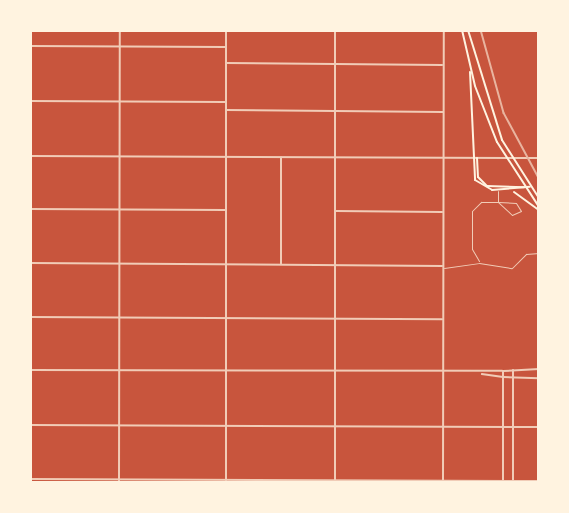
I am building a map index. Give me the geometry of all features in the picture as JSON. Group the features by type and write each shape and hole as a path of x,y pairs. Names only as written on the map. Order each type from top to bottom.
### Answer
{"main road":[{"path":"462,30 470,66 497,142 539,209"},
{"path":"468,30 487,105 530,186 539,198"},
{"path":"470,66 472,158 477,183 512,190 530,186"},
{"path":"477,158 480,180 498,189 525,188"},
{"path":"512,190 539,209"}],"street":[{"path":"119,481 120,30"},
{"path":"226,30 226,481"},
{"path":"335,30 335,482"},
{"path":"443,482 444,30"},
{"path":"30,46 226,47"},
{"path":"226,63 443,64"},
{"path":"30,101 226,102"},
{"path":"226,110 444,112"},
{"path":"30,156 538,158"},
{"path":"281,157 281,265"},
{"path":"30,209 226,210"},
{"path":"335,211 443,212"},
{"path":"30,262 443,267"},
{"path":"30,317 443,319"},
{"path":"30,370 478,373 539,369"},
{"path":"503,370 503,482"},
{"path":"513,370 513,482"},
{"path":"478,373 514,378 539,378"},
{"path":"30,425 539,427"},
{"path":"30,479 335,482 539,481"}],"lane":[{"path":"480,262 472,249 472,211 481,202 498,202 516,203 521,211 513,215 498,202 498,189"},
{"path":"443,267 480,262 512,268 526,254 538,253 539,250"}],"railway":[{"path":"481,30 504,113 539,178"}]}
